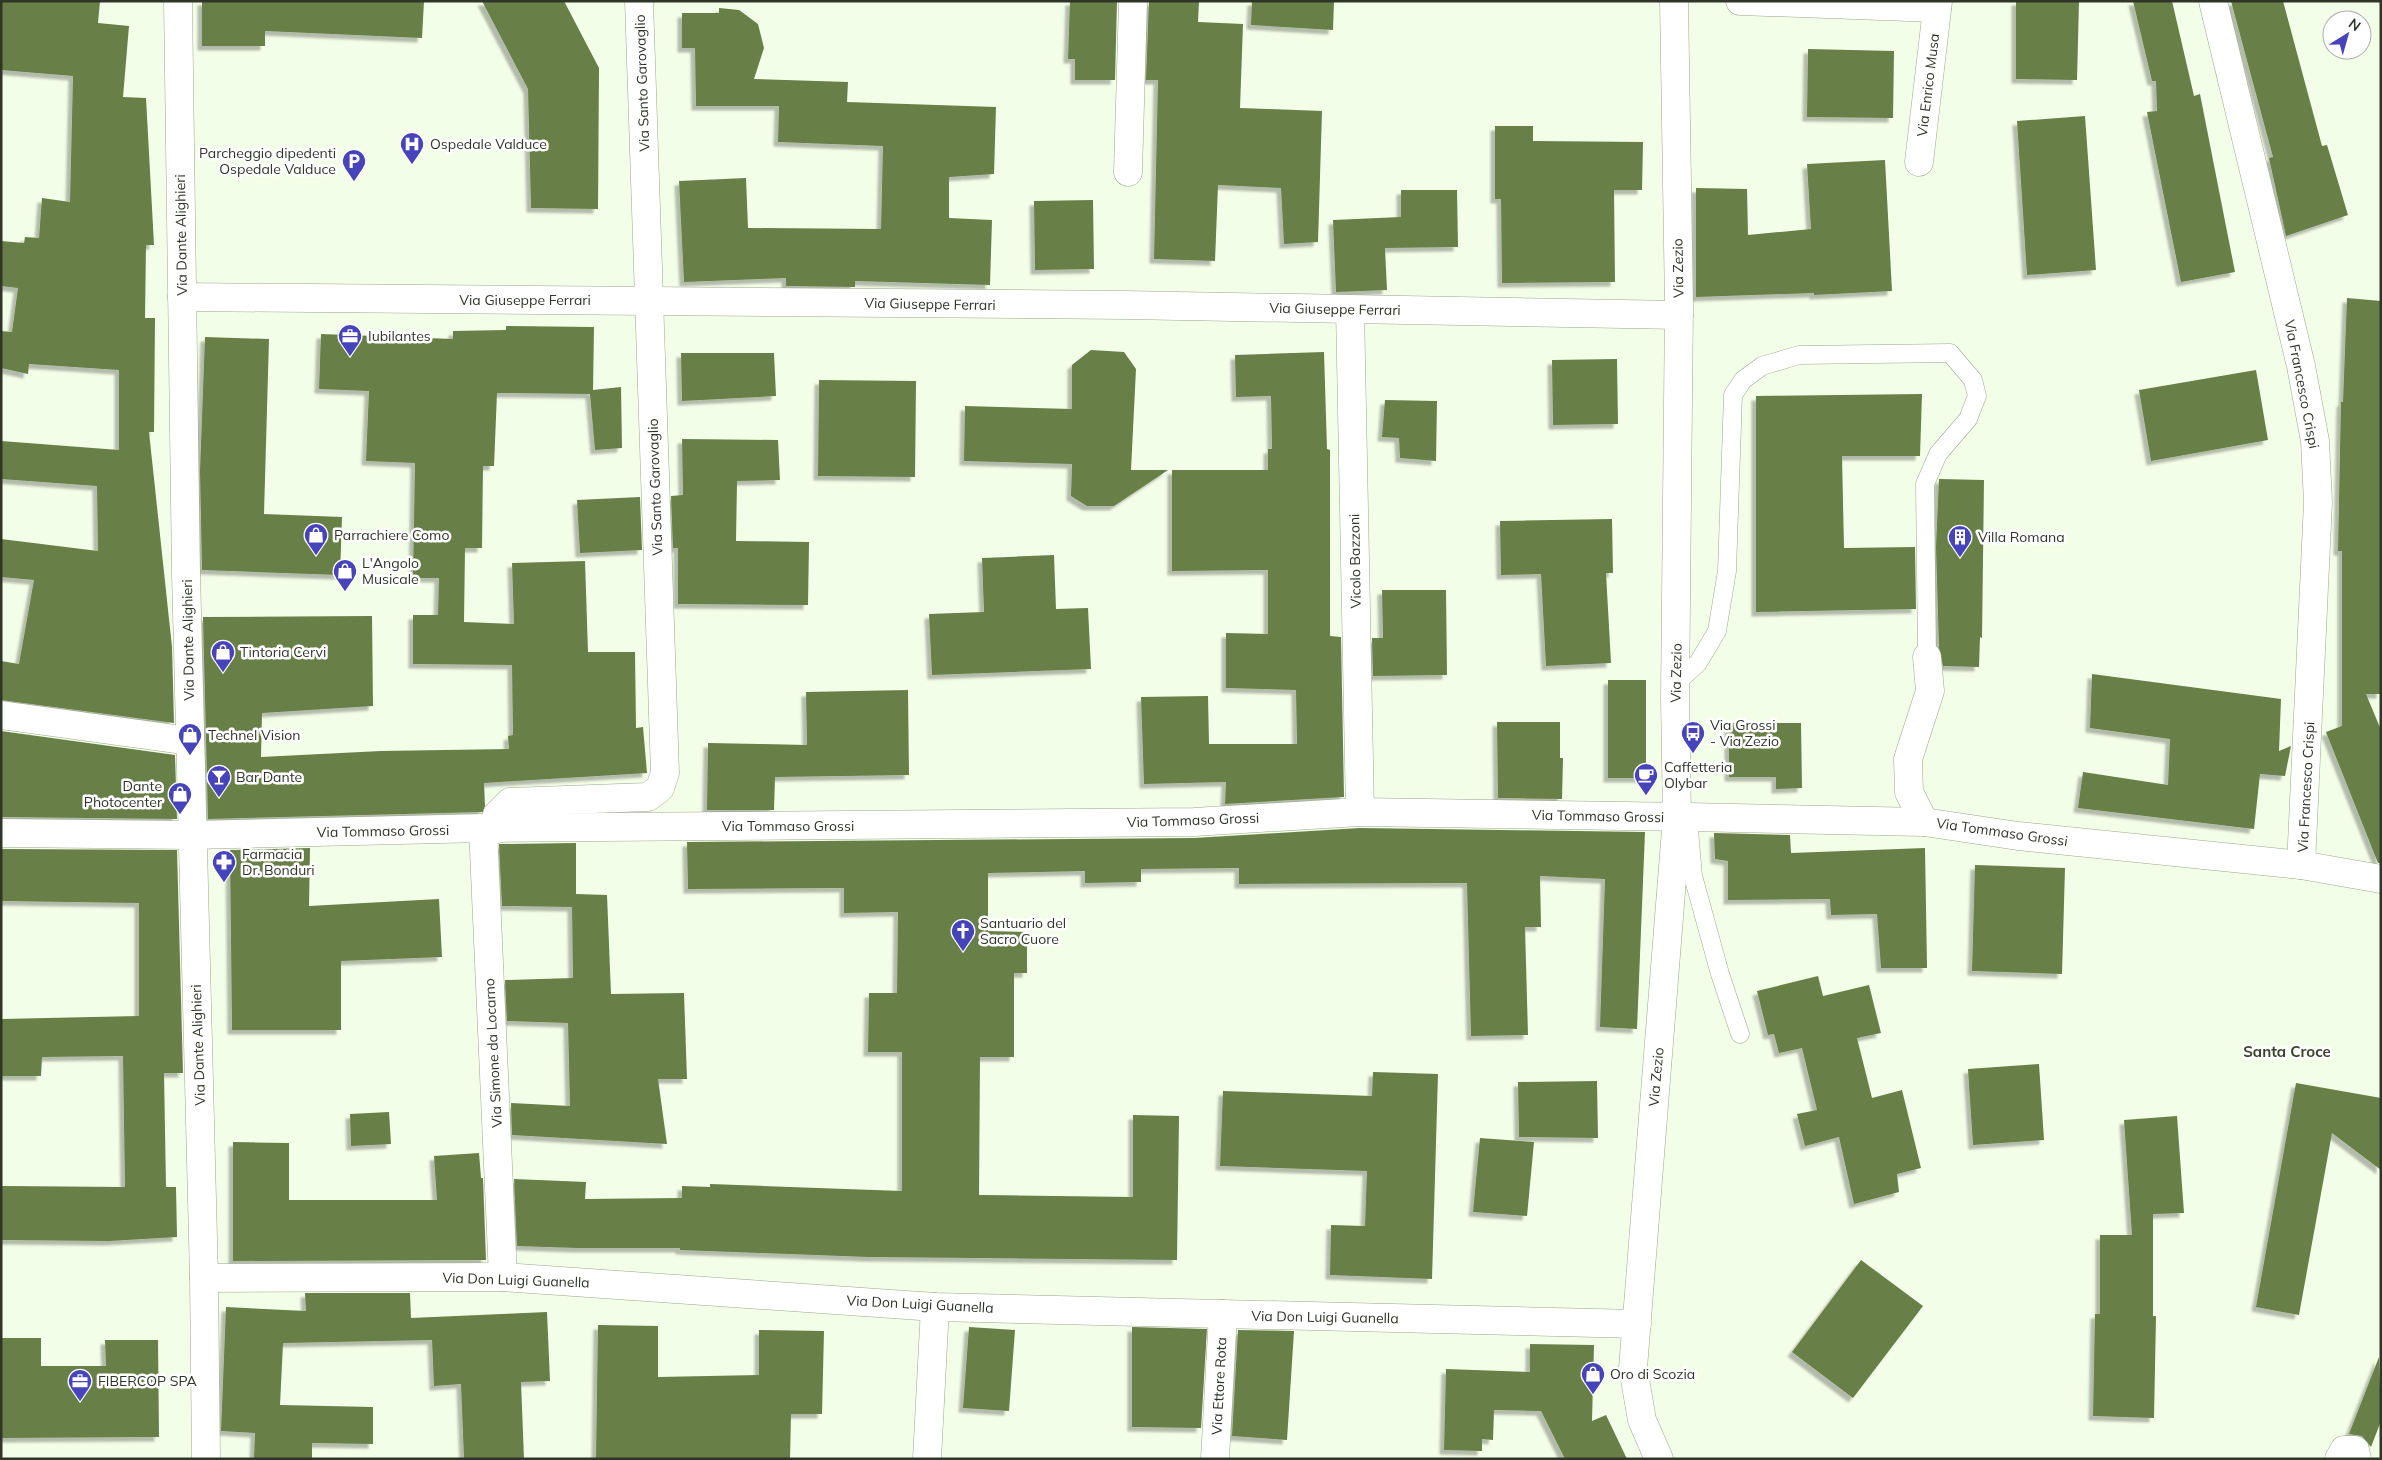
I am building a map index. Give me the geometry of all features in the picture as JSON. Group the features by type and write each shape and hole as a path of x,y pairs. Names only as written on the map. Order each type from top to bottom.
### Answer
{"street":[{"name":"Via Dante Alighieri","path":"178,1 190,741 204,1278 206,1459"},
{"name":"Via Santo Garovaglio","path":"490,829 497,815 510,802 648,797 660,788 665,773 639,1"},
{"path":"1128,172 1133,1"},
{"name":"Via Zezio","path":"1658,1459 1646,1434 1638,1406 1633,1368 1682,817 1676,682 1679,315 1674,1"},
{"name":"Via Enrico Musa","path":"1740,1 1938,4 1920,162"},
{"name":"Via Francesco Crispi","path":"2213,1 2301,366 2315,441 2318,502 2302,865"},
{"name":"Via Giuseppe Ferrari","path":"182,297 1350,309 1679,315"},
{"name":"Vicolo Bazzoni","path":"1350,309 1360,812"},
{"path":"1924,822 1909,792 1908,759 1930,691 1927,657"},
{"path":"1,715 190,741"},
{"name":"Via Tommaso Grossi","path":"1,833 192,835 490,829 1194,822 1360,812 1682,817 1924,822 2018,836 2302,865 2381,879"},
{"name":"Via Simone da Locarno","path":"490,829 503,1277"},
{"name":"Via Don Luigi Guanella","path":"204,1278 503,1277 935,1307 1636,1324"},
{"path":"927,1459 935,1307"},
{"name":"Via Ettore Rota","path":"1215,1459 1223,1314"},
{"path":"2339,1459 2344,1450 2350,1448 2355,1450 2357,1459"}],"lane":[{"path":"1676,682 1698,663 1717,631 1727,571 1733,395 1743,380 1762,366 1799,355 1950,353 1973,380 1977,396 1968,419 1938,454 1924,484 1927,657"},
{"path":"1682,817 1693,876 1720,974 1740,1034"}],"building":[{"path":"1,1 100,1 98,23 129,26 123,97 146,98 154,245 146,245 145,318 155,318 154,432 149,432 172,647 174,723 1,700 1,661 19,664 34,580 1,577 1,539 98,551 97,486 1,479 1,441 119,450 119,370 29,364 28,374 1,368 1,331 12,332 18,288 1,286 1,241 24,243 25,237 39,238 42,198 70,202 73,76 1,70"},
{"path":"202,1 424,1 422,38 265,31 265,46 202,46"},
{"path":"482,1 564,1 599,68 598,209 531,208 528,89"},
{"path":"1070,1 1117,1 1115,80 1075,80 1075,59 1068,59"},
{"path":"1149,1 1199,1 1198,22 1243,24 1240,108 1322,111 1318,242 1284,244 1281,188 1218,185 1215,261 1154,259 1158,80 1146,80"},
{"path":"1252,1 1334,1 1333,30 1251,25"},
{"path":"2016,1 2079,1 2077,80 2016,79"},
{"path":"2133,1 2172,1 2194,96 2200,94 2235,272 2181,282 2147,112 2157,111 2156,81 2152,81"},
{"path":"2231,1 2283,1 2322,146 2327,145 2348,215 2286,236 2269,158 2273,157"},
{"path":"719,8 739,10 758,24 764,48 754,79 848,82 847,102 996,107 994,174 949,177 949,218 992,220 990,285 855,281 855,287 786,286 786,278 684,282 679,181 746,178 748,228 881,229 883,146 778,142 779,106 696,106 695,48 682,48 682,13 719,13"},
{"path":"1808,49 1894,51 1893,118 1807,117"},
{"path":"2085,116 2096,270 2027,275 2017,121"},
{"path":"1495,126 1533,126 1533,141 1643,142 1642,190 1614,190 1615,282 1502,283 1501,199 1495,199"},
{"path":"1885,160 1892,291 1814,295 1814,293 1696,297 1696,188 1747,189 1748,235 1811,229 1807,164"},
{"path":"1401,190 1457,190 1458,247 1385,248 1387,290 1336,292 1333,220 1401,217"},
{"path":"1093,200 1094,269 1035,270 1034,201"},
{"path":"2347,298 2381,301 2381,694 2366,694 2381,730 2381,863 2378,863 2326,732 2342,726 2342,551 2338,551 2341,402 2343,402"},
{"path":"506,326 594,327 593,390 621,387 622,448 595,450 590,394 497,393 494,466 483,466 482,548 465,548 464,622 514,624 512,563 585,561 588,652 635,652 636,728 643,727 647,773 484,783 485,806 483,812 208,819 203,617 372,616 373,706 262,713 261,757 381,751 509,749 508,736 513,735 512,665 413,664 413,615 438,615 439,578 413,578 415,463 366,461 369,391 319,389 321,334 453,339 453,331 506,330"},
{"path":"205,337 269,339 264,514 342,517 340,575 202,570 200,471"},
{"path":"1091,350 1124,352 1136,369 1131,470 1168,470 1114,506 1087,506 1071,496 1072,464 964,461 965,406 1072,409 1072,365"},
{"path":"1324,352 1327,449 1330,450 1330,636 1341,637 1344,797 1225,804 1226,782 1144,784 1141,697 1208,696 1209,744 1297,744 1296,690 1226,688 1226,633 1268,634 1268,570 1172,571 1172,470 1268,470 1268,449 1272,449 1271,396 1236,397 1235,355"},
{"path":"681,353 774,353 776,396 682,401"},
{"path":"1617,359 1618,424 1553,425 1552,360"},
{"path":"2256,370 2268,440 2151,461 2139,390"},
{"path":"819,380 916,381 915,477 818,476"},
{"path":"1922,394 1920,456 1842,456 1844,548 1915,547 1916,609 1756,612 1756,396"},
{"path":"1385,400 1437,401 1436,461 1400,458 1399,438 1382,437"},
{"path":"682,439 778,440 780,480 737,481 736,541 809,542 808,605 678,604 678,548 673,548 671,496 683,495"},
{"name":"Villa Romana","path":"1939,479 1984,480 1982,638 1980,637 1979,667 1943,666 1939,648 1936,547"},
{"path":"640,497 642,550 580,553 577,500"},
{"path":"1612,519 1613,573 1606,573 1611,663 1546,666 1541,574 1501,575 1500,521"},
{"path":"1054,555 1056,609 1088,608 1091,669 932,675 929,614 984,612 982,558"},
{"path":"1382,590 1446,590 1447,675 1373,676 1372,638 1383,638"},
{"path":"2092,674 2281,699 2279,751 2291,746 2285,776 2260,774 2254,829 2078,808 2083,772 2168,785 2170,739 2090,728"},
{"path":"1608,680 1646,680 1646,778 1608,778"},
{"path":"908,690 909,775 775,777 774,810 707,810 708,743 807,745 806,692"},
{"path":"1497,722 1560,722 1560,758 1563,758 1562,799 1498,798"},
{"path":"1729,723 1801,723 1802,788 1776,789 1776,777 1729,777"},
{"path":"1,731 175,755 177,819 1,817"},
{"path":"1360,828 1645,832 1637,1029 1600,1027 1605,879 1540,876 1541,927 1525,927 1528,1035 1471,1036 1467,883 1239,884 1239,868 1141,869 1141,882 1085,883 1085,871 988,873 988,931 1027,932 1027,973 1014,973 1014,1057 980,1057 979,1195 1133,1197 1133,1115 1179,1116 1177,1260 868,1257 680,1250 680,1248 517,1246 514,1179 586,1182 585,1199 682,1198 682,1186 710,1187 710,1184 902,1191 902,1052 868,1052 869,993 897,993 898,912 844,913 844,888 688,889 687,842 1194,838"},
{"path":"1714,833 1790,835 1791,853 1925,848 1927,968 1881,968 1877,914 1831,915 1830,899 1728,900 1728,861 1715,859"},
{"path":"576,843 576,894 607,895 611,994 684,993 687,1079 658,1079 667,1144 512,1135 511,1103 570,1106 568,1023 507,1021 505,980 573,978 572,907 502,906 499,844"},
{"path":"310,848 309,906 439,899 442,957 341,961 341,1030 232,1030 230,850"},
{"path":"1,849 177,850 183,1073 164,1073 166,1187 176,1187 177,1237 109,1241 1,1240 1,1186 125,1187 123,1056 42,1057 41,1076 1,1076 1,1019 139,1016 139,903 1,901"},
{"path":"1975,865 2065,868 2062,974 1972,971"},
{"path":"1818,976 1823,996 1869,985 1881,1033 1857,1038 1872,1098 1902,1090 1921,1168 1897,1174 1899,1192 1854,1204 1839,1137 1805,1146 1797,1114 1817,1110 1802,1048 1779,1053 1774,1034 1768,1035 1757,991"},
{"path":"2039,1064 2044,1140 1973,1145 1968,1069"},
{"path":"1373,1072 1438,1074 1432,1279 1330,1275 1331,1225 1365,1226 1367,1171 1220,1166 1223,1091 1372,1096"},
{"path":"1597,1081 1598,1138 1519,1137 1518,1082"},
{"path":"2296,1083 2381,1098 2381,1170 2332,1133 2299,1315 2256,1307"},
{"path":"389,1112 391,1144 351,1146 350,1114"},
{"path":"2177,1116 2184,1213 2153,1214 2153,1316 2156,1316 2154,1418 2093,1416 2095,1314 2100,1314 2100,1235 2132,1235 2124,1120"},
{"path":"1480,1138 1534,1142 1527,1216 1473,1212"},
{"path":"233,1142 289,1143 289,1200 437,1200 434,1156 479,1153 481,1178 483,1178 486,1260 233,1261"},
{"path":"1861,1260 1923,1306 1853,1398 1792,1352"},
{"path":"305,1293 410,1293 411,1318 547,1312 550,1381 521,1382 524,1459 464,1459 461,1384 434,1386 432,1340 283,1343 280,1405 373,1407 373,1444 312,1443 312,1459 254,1459 255,1433 221,1431 226,1307 306,1311"},
{"path":"598,1325 658,1326 658,1377 759,1375 759,1330 824,1331 822,1414 791,1414 790,1459 596,1459"},
{"path":"969,1327 1015,1330 1009,1411 963,1408"},
{"path":"1132,1327 1207,1329 1201,1428 1132,1427"},
{"path":"1238,1330 1294,1331 1287,1440 1232,1436"},
{"name":"FIBERCOP SPA","path":"1,1338 41,1338 41,1366 106,1366 105,1340 158,1340 159,1437 1,1438"},
{"path":"1530,1344 1594,1345 1592,1421 1606,1415 1627,1459 1565,1459 1541,1411 1494,1410 1493,1440 1482,1439 1482,1451 1444,1450 1446,1369 1530,1372"},
{"path":"2379,1357 2381,1421 2371,1447 2362,1436 2349,1434"}],"place":[{"name":"Ospedale Valduce","path":"412,165"},
{"name":"Parcheggio dipedenti Ospedale Valduce","path":"354,182"},
{"name":"Iubilantes","path":"350,357"},
{"name":"Parrachiere Como","path":"316,556"},
{"name":"Villa Romana","path":"1960,558"},
{"name":"L'Angolo Musicale","path":"345,592"},
{"name":"Tintoria Cervi","path":"223,673"},
{"name":"Via Grossi - Via Zezio","path":"1693,754"},
{"name":"Technel Vision","path":"190,756"},
{"name":"Caffetteria Olybar","path":"1646,796"},
{"name":"Bar Dante","path":"219,798"},
{"name":"Dante Photocenter","path":"180,815"},
{"name":"Farmacia Dr. Bonduri","path":"224,883"},
{"name":"Santuario del Sacro Cuore","path":"963,952"},
{"name":"Oro di Scozia","path":"1593,1395"},
{"name":"FIBERCOP SPA","path":"80,1402"}],"district":[{"name":"Santa Croce","path":"2287,1052"}]}
